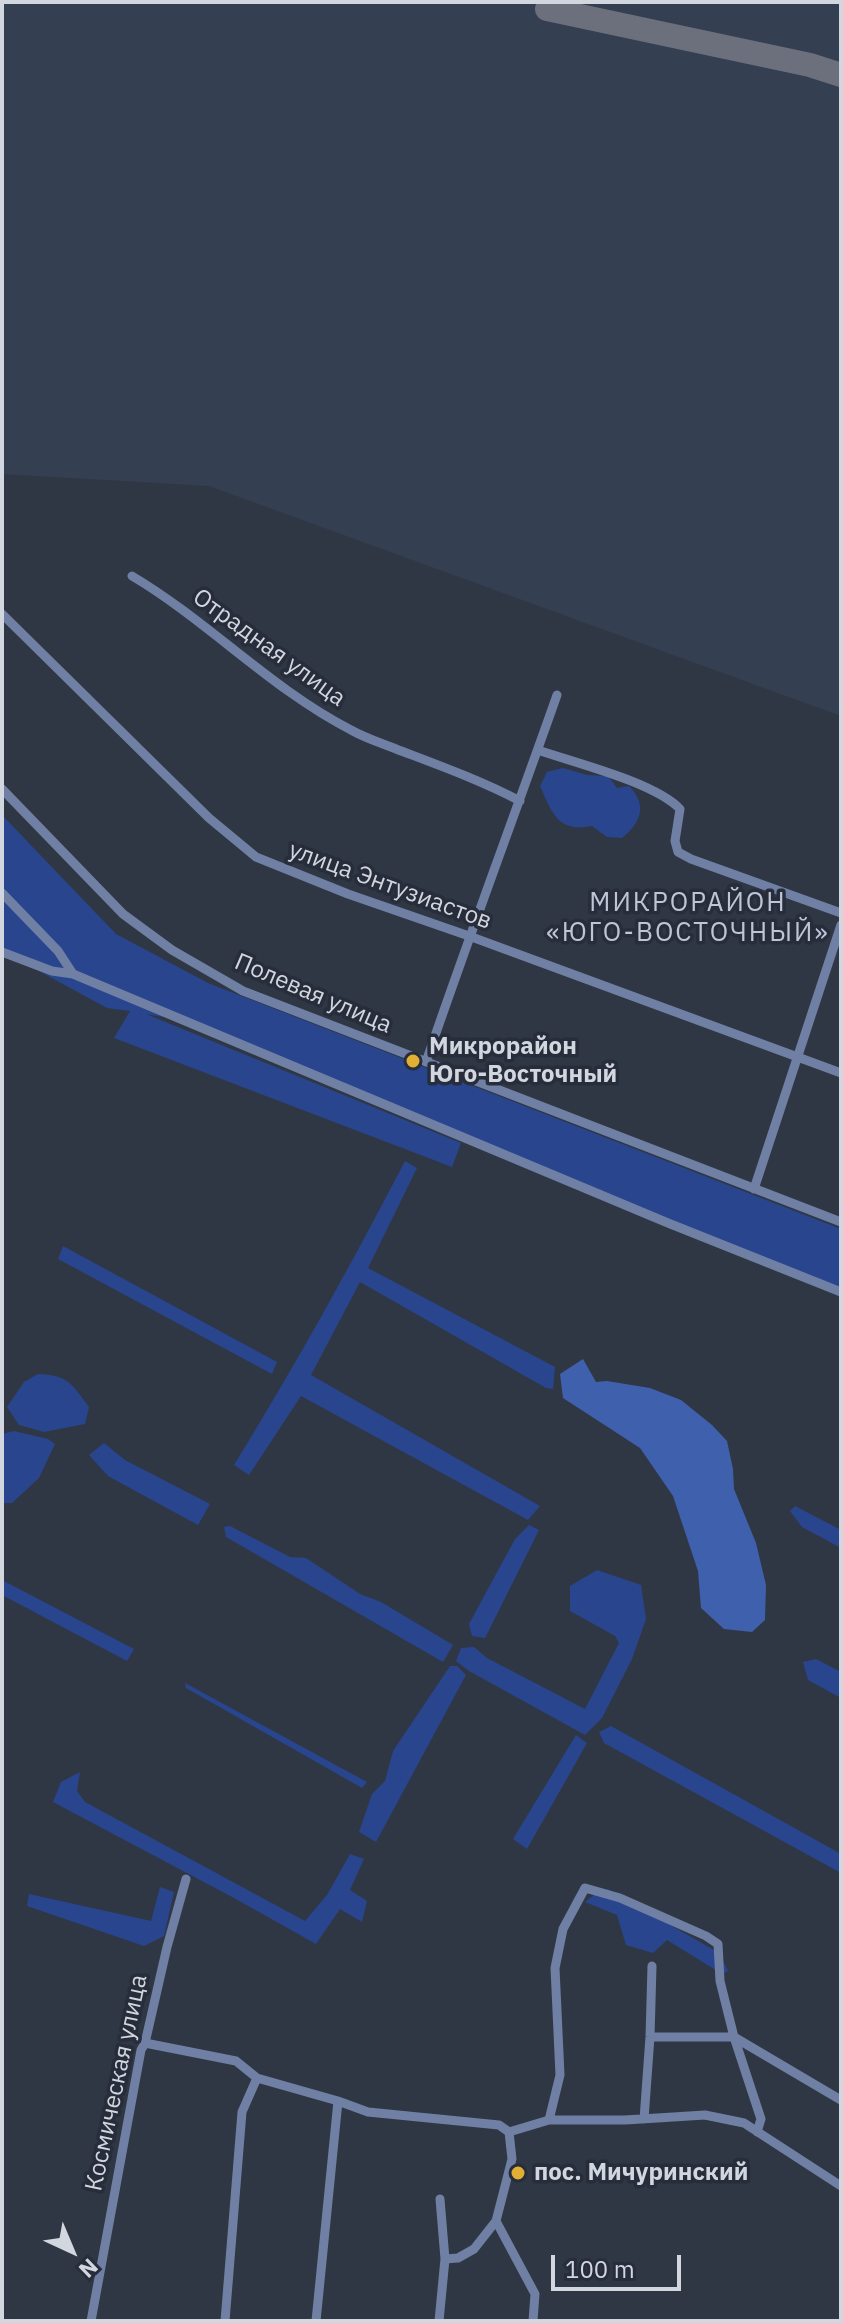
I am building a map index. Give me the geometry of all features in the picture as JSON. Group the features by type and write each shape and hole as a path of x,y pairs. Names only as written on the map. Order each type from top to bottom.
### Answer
{"street":[{"name":"Отрадная улица","path":"132,576 315,710 352,731 494,787 520,801"},
{"name":"улица Энтузиастов","path":"2,614 209,818 256,857 348,894 841,1073"},
{"path":"426,1062 557,695"},
{"path":"538,750 648,787 675,804 680,809 675,841 678,852 691,859 841,913"},
{"name":"Полевая улица","path":"2,789 123,914 172,950 243,991 841,1222"},
{"path":"2,893 58,951 73,974"},
{"path":"754,1189 841,925"},
{"path":"2,952 52,971 73,974 841,1292"},
{"name":"Космическая улица","path":"91,2321 141,2050 186,1879"},
{"path":"549,2120 560,2075 555,1968 563,1929 585,1888 620,1898 718,1944 720,1981 734,2037 761,2119 757,2132"},
{"path":"644,2119 652,1966"},
{"path":"650,2037 734,2037 841,2100"},
{"path":"145,2043 236,2061 257,2078 368,2112 499,2125 509,2132 512,2159 496,2221 474,2249 458,2258 445,2259"},
{"path":"225,2321 242,2112 257,2078"},
{"path":"316,2321 338,2101"},
{"path":"509,2132 549,2120 705,2115 744,2123 841,2186"},
{"path":"439,2321 445,2259 440,2199"},
{"path":"496,2221 535,2294 533,2321"}],"shaded area":[{"path":"2,2 841,2 841,716 209,486 2,474"},
{"path":"563,768 587,775 608,776 617,788 629,786 639,800 640,814 629,832 622,838 607,837 592,826 571,826 558,819 540,786 547,772"},
{"path":"2,815 116,934 208,983 841,1229 841,1292 176,1019 146,1014 461,1143 452,1167 114,1038 130,1011 107,1008 2,951"},
{"path":"405,1161 417,1168 368,1268 555,1367 553,1389 546,1388 360,1282 311,1375 540,1506 528,1520 301,1396 249,1475 234,1465 322,1315"},
{"path":"63,1246 277,1362 272,1374 58,1259"},
{"path":"583,1359 596,1382 650,1388 681,1400 727,1441 734,1489 756,1543 766,1585 765,1620 752,1632 724,1629 701,1608 698,1571 673,1496 640,1448 563,1398 560,1374"},
{"path":"38,1374 56,1376 73,1387 89,1407 85,1424 44,1432 19,1425 7,1407 24,1382"},
{"path":"14,1431 48,1439 55,1444 39,1478 12,1503 2,1503 2,1434"},
{"path":"104,1443 125,1460 210,1504 198,1525 108,1476 89,1455"},
{"path":"795,1506 841,1530 841,1548 802,1527 790,1511"},
{"path":"529,1525 539,1530 485,1638 472,1636 469,1624 515,1539"},
{"path":"230,1526 290,1557 306,1558 360,1594 381,1602 453,1645 443,1662 226,1537 224,1527"},
{"path":"597,1570 641,1585 646,1619 632,1659 602,1718 585,1735 456,1661 461,1648 474,1647 487,1658 585,1709 619,1643 615,1636 570,1611 570,1586"},
{"path":"2,1580 134,1649 127,1661 2,1595"},
{"path":"816,1659 841,1672 841,1698 808,1680 803,1662"},
{"path":"450,1666 457,1666 466,1675 376,1842 359,1832 372,1794 385,1781 393,1751"},
{"path":"185,1683 367,1782 362,1788 186,1688"},
{"path":"611,1726 841,1854 841,1873 604,1743 599,1732"},
{"path":"576,1735 587,1743 527,1849 513,1839"},
{"path":"80,1772 77,1791 85,1802 305,1921 327,1895 350,1854 364,1859 350,1890 367,1901 362,1922 340,1909 316,1944 53,1802 61,1782"},
{"path":"160,1887 174,1892 164,1936 144,1946 27,1906 29,1894 151,1921"},
{"path":"608,1889 719,1953 728,1971 722,1974 667,1940 653,1953 626,1945 617,1915 585,1902 599,1891"}],"taxiway":[{"path":"547,9 810,65 841,75"}],"place":[{"name":"Микрорайон Юго-Восточный","path":"413,1061"},
{"name":"пос. Мичуринский","path":"518,2173"}],"district":[{"name":"МИКРОРАЙОН «ЮГО-ВОСТОЧНЫЙ»","path":"688,918"}]}
